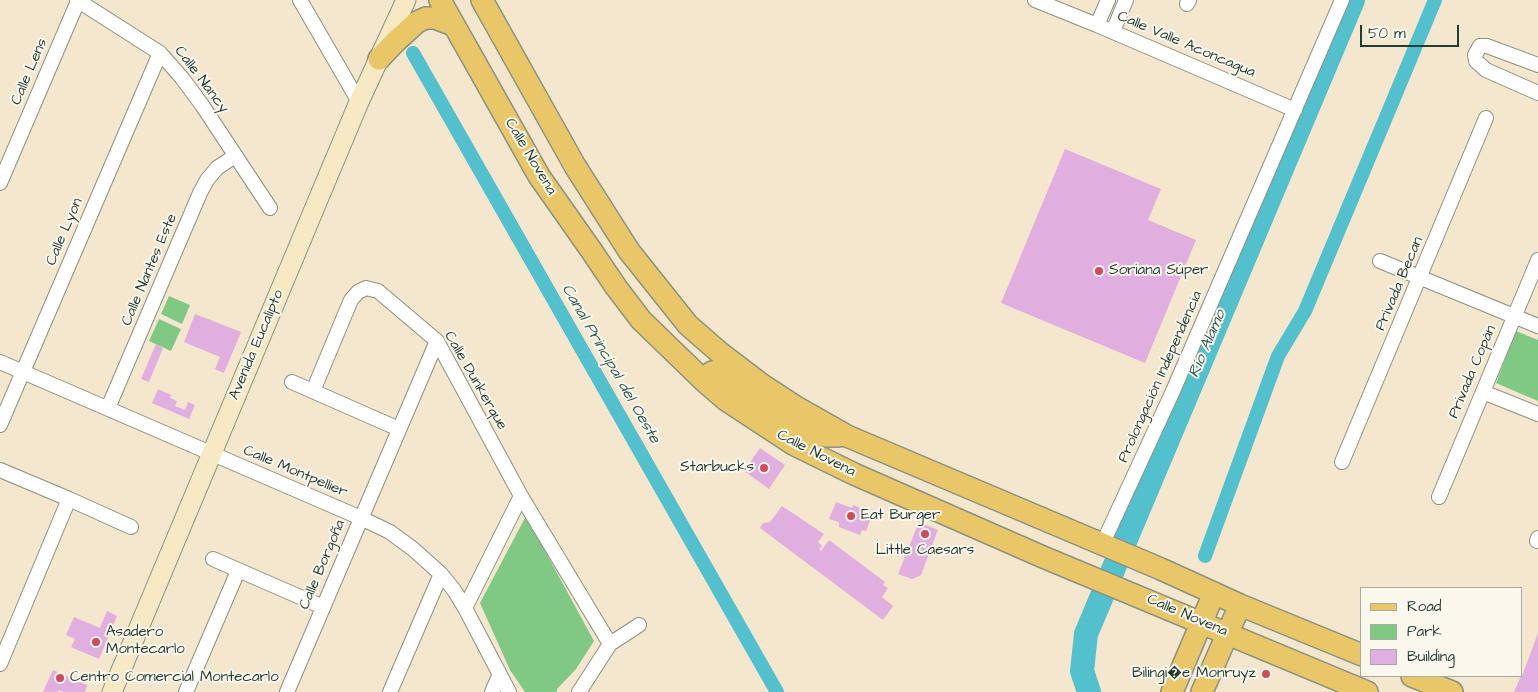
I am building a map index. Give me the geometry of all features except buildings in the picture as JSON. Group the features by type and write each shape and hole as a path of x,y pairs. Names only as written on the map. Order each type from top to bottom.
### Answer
{"main road":[{"name":"Calle Novena","path":"440,0 539,176 616,287 641,320 726,400 793,444 863,478 1043,557 1367,692"},
{"name":"Calle Novena","path":"482,0 575,166 629,251 688,325 719,352 796,408 846,436 1360,654"},
{"path":"379,59 416,22 426,18 435,18 454,25"},
{"path":"591,250 607,259 646,309 691,355 702,360 710,359 719,352"},
{"path":"704,381 712,372 717,371 790,422 811,434 846,436"},
{"path":"1043,557 1084,554 1105,546"},
{"path":"1172,692 1214,593"},
{"path":"1202,692 1240,604"},
{"path":"1414,677 1452,692"}],"street":[{"name":"Calle Nancy","path":"77,0 160,53 202,105 270,208"},
{"name":"Calle Lens","path":"0,183 77,0"},
{"path":"300,0 359,102"},
{"name":"Avenida Eucalipto","path":"112,692 359,102 406,0"},
{"name":"Calle Valle Aconcagua","path":"1035,0 1113,31 1295,110"},
{"path":"1097,25 1108,0"},
{"path":"1113,31 1126,0"},
{"name":"Prolongación Independencia","path":"1105,546 1342,0"},
{"path":"1538,65 1488,46 1480,46 1475,55 1476,61 1486,70 1538,93"},
{"name":"Calle Lyon","path":"0,425 160,53"},
{"name":"Privada Becan","path":"1342,462 1486,118"},
{"name":"Calle Nantes Este","path":"108,408 200,193 217,168 235,156"},
{"name":"Privada Copán","path":"1439,497 1538,260"},
{"path":"1380,261 1538,326"},
{"name":"Calle Dunkerque","path":"313,391 351,300 358,292 366,288 378,291 437,341 521,496 610,644"},
{"name":"Calle Borgoña","path":"287,692 437,341"},
{"name":"Calle Montpellier","path":"0,362 390,532 442,574 465,608 509,692"},
{"path":"292,382 399,429"},
{"path":"1483,392 1538,414"},
{"path":"0,470 131,527"},
{"path":"465,608 521,496"},
{"path":"0,664 69,499"},
{"path":"214,559 323,607"},
{"path":"186,692 238,571"},
{"path":"390,692 442,574"},
{"path":"579,692 610,644 639,626"},
{"path":"492,692 499,676"}],"green space":[{"path":"169,296 190,305 182,324 161,314"},
{"path":"159,319 181,329 171,351 149,341"},
{"path":"1516,331 1538,340 1538,401 1496,383"},
{"path":"526,516 594,641 576,669 557,689 557,692 525,692 510,670 480,603"}],"waterway":[{"name":"Río Alamo","path":"1089,692 1082,671 1086,634 1353,0"},
{"path":"1205,556 1278,356 1305,311 1435,0"},
{"name":"Canal Principal del Oeste","path":"413,53 777,692"}],"place":[{"name":"Soriana Súper","path":"1099,271"},
{"name":"Starbucks","path":"764,468"},
{"name":"Eat Burger","path":"851,516"},
{"name":"Little Caesars","path":"925,534"},
{"name":"Asadero Montecarlo","path":"96,642"},
{"name":"Bilingi�e Monruyz","path":"1266,674"},
{"name":"Centro Comercial Montecarlo","path":"60,678"}]}
